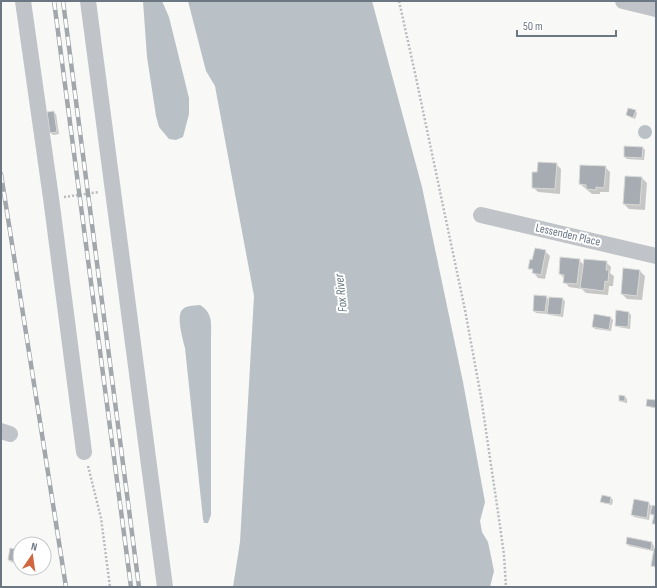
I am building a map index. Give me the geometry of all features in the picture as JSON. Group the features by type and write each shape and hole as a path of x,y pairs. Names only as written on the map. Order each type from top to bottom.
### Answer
{"street":[{"path":"23,1 52,198 84,452"},
{"path":"88,1 165,587"},
{"path":"623,1 656,8"},
{"name":"Lessenden Place","path":"481,215 656,256"}],"path":[{"path":"399,1 465,310 481,397 504,555 506,587"},
{"path":"52,198 74,193 113,190"},
{"path":"84,452 101,518 110,587"}],"water":[{"path":"143,1 162,1 169,17 189,98 189,114 183,137 176,140 169,139 159,127 156,116 147,57"},
{"name":"Fox River","path":"188,1 372,1 422,187 463,382 485,502 480,521 482,532 488,542 494,571 490,587 233,587 240,542 254,296 215,86 206,71"},
{"path":"642,125 648,125 652,129 652,135 648,139 642,139 638,135 638,129"},
{"path":"200,305 209,315 211,327 211,515 208,523 204,523 203,519 185,348 180,323 180,313 184,308"}],"building":[{"path":"628,108 636,110 633,118 626,115"},
{"path":"54,111 57,132 50,133 47,112"},
{"path":"624,146 643,147 642,158 624,157"},
{"path":"538,162 557,163 555,189 532,188 532,172 537,172"},
{"path":"580,165 606,166 604,188 596,187 596,190 586,189 586,185 579,184"},
{"path":"625,176 642,177 640,205 623,204"},
{"path":"535,248 546,250 541,275 532,273 533,269 528,269 530,259 532,260"},
{"path":"560,257 580,259 577,284 563,283 564,275 559,274"},
{"path":"584,259 607,261 606,270 609,270 608,282 605,281 604,291 580,288"},
{"path":"623,268 640,270 637,296 621,294"},
{"path":"534,295 547,296 545,312 533,311"},
{"path":"549,297 563,298 561,315 547,314"},
{"path":"616,310 629,312 628,327 615,326"},
{"path":"594,314 611,317 609,330 592,327"},
{"path":"619,395 625,396 625,401 619,401"},
{"path":"647,399 656,400 656,408 646,406"},
{"path":"602,495 611,497 610,504 600,502"},
{"path":"634,499 649,502 647,518 631,515"},
{"path":"652,505 656,506 656,524 652,524 654,515 650,514"},
{"path":"627,537 652,542 651,550 626,544"},
{"path":"10,548 12,548 12,561 8,560"},
{"path":"654,548 656,548 656,567 651,566"}],"railway":[{"path":"54,1 131,587"},
{"path":"63,1 139,587"},
{"path":"1,174 66,587"}]}
